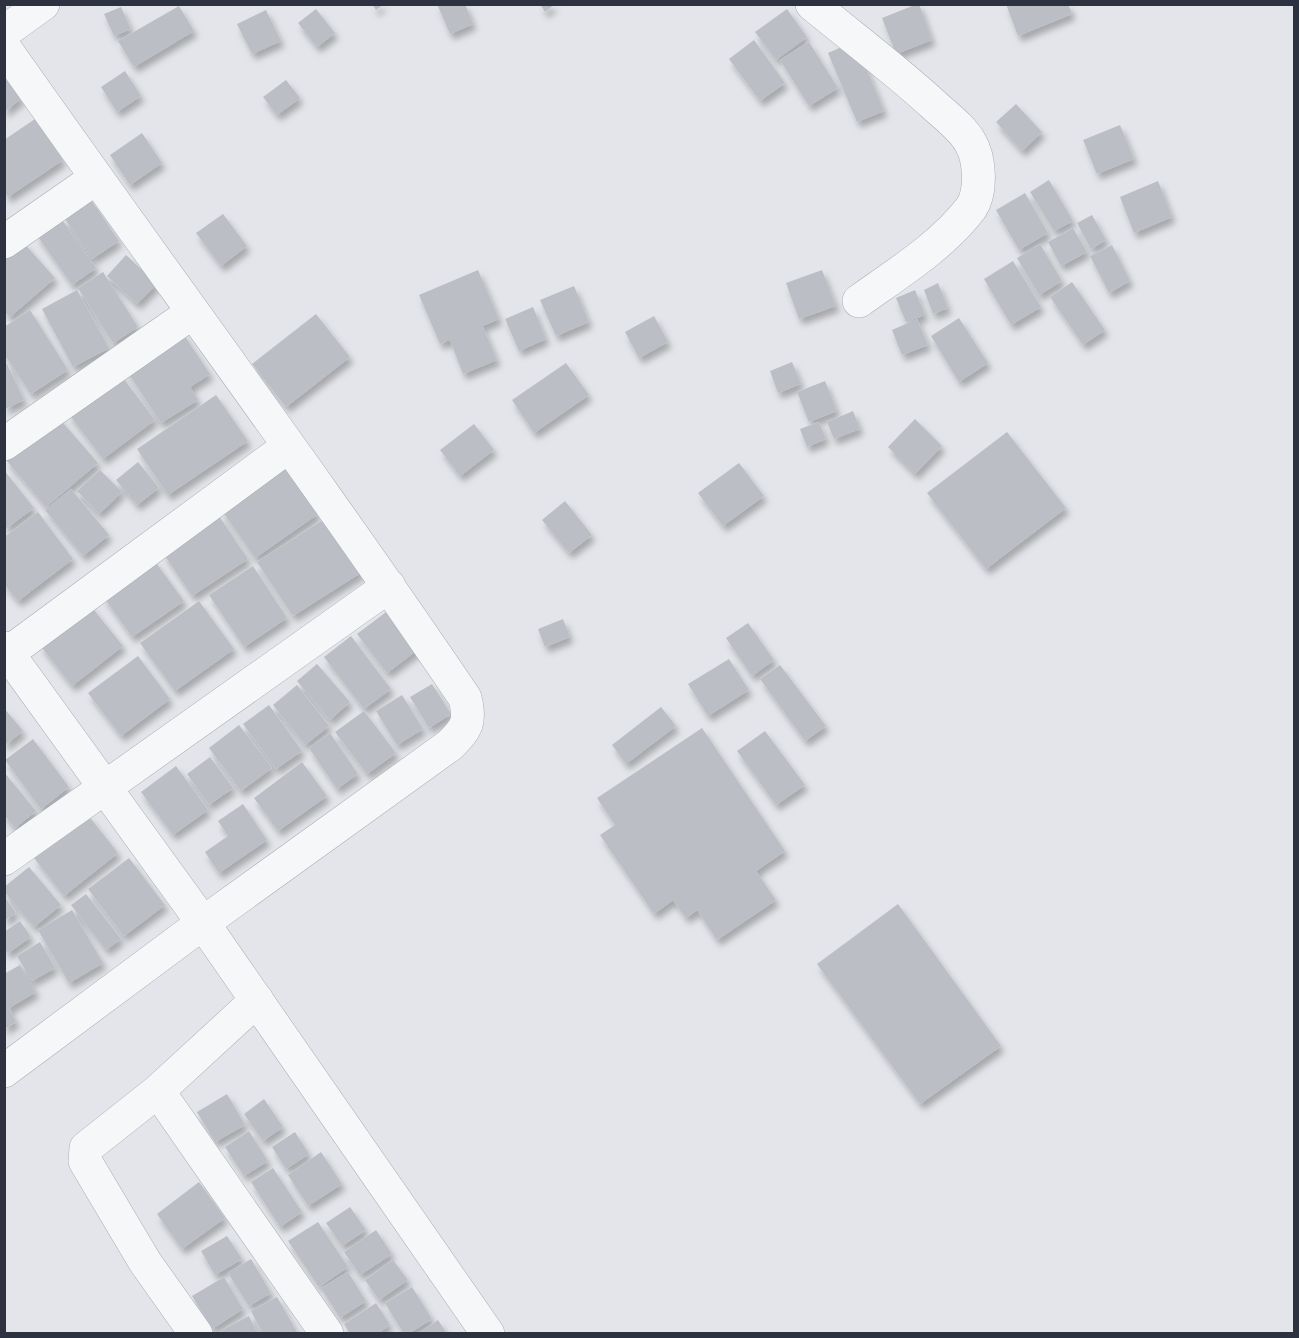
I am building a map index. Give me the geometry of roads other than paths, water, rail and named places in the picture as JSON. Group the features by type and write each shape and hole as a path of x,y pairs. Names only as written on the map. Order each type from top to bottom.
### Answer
{"street":[{"path":"4,32 43,4"},
{"path":"812,4 919,90 954,123 971,142 978,163 978,186 972,206 940,240 859,301"},
{"path":"4,47 388,586 465,698 469,715 464,730 450,745 203,923 4,1071"},
{"path":"4,242 96,178"},
{"path":"4,444 193,312"},
{"path":"289,446 6,652 203,923 488,1334"},
{"path":"4,860 388,586"},
{"path":"196,1334 145,1262 86,1161 86,1148 158,1091 257,1000"},
{"path":"158,1091 327,1334"}]}
